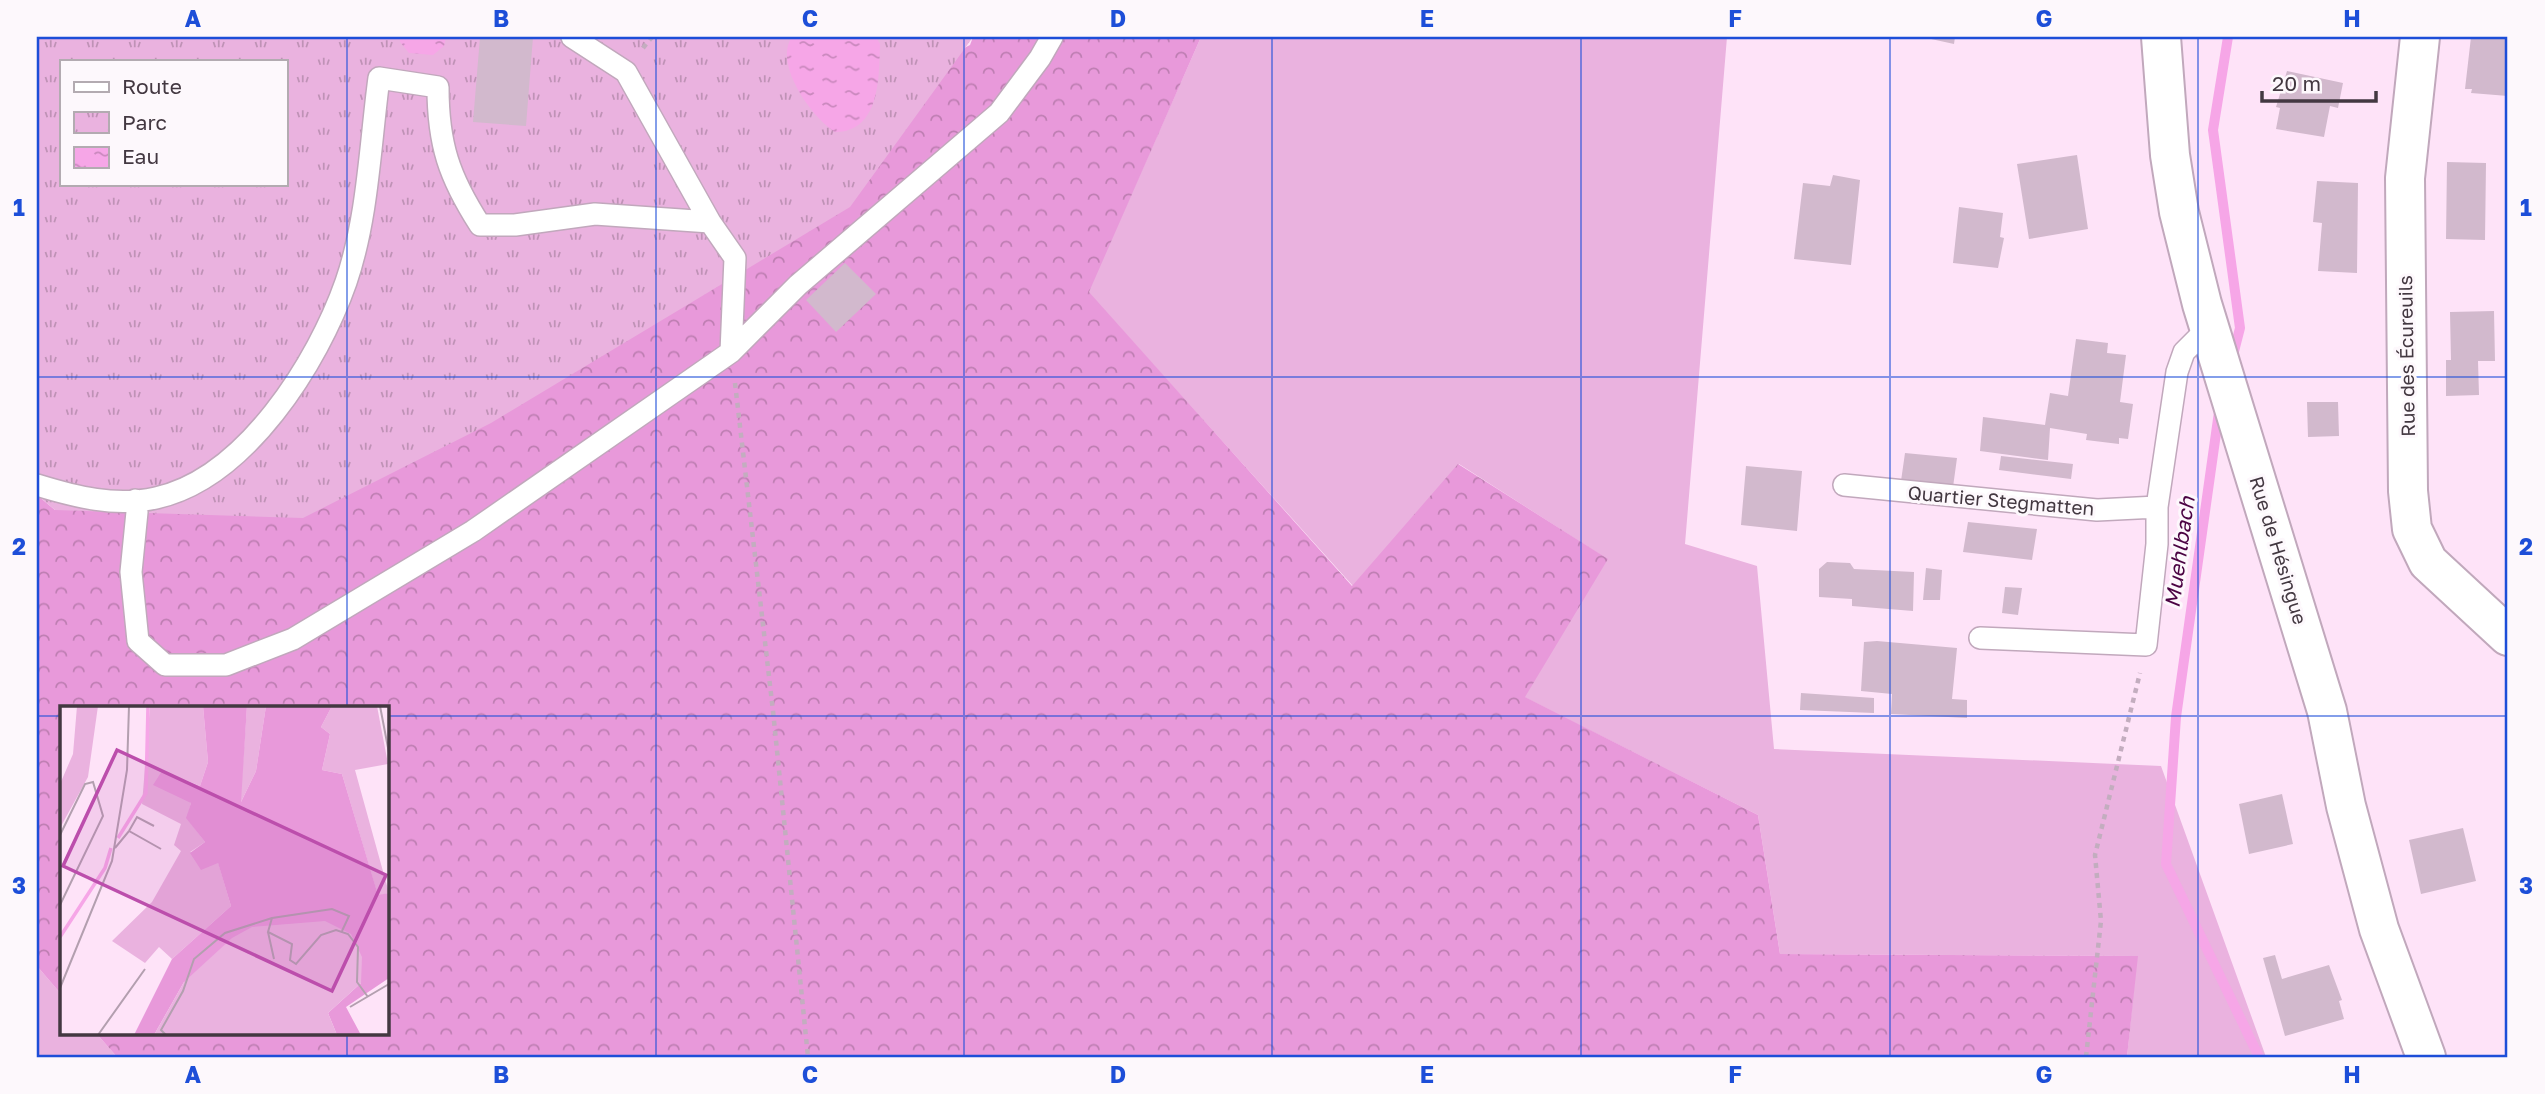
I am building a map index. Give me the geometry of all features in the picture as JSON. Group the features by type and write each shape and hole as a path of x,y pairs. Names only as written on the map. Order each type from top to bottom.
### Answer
{"street":[{"name":"Rue de Hésingue","path":"2161,37 2170,155 2179,212 2212,334 2327,711 2346,806 2379,929 2426,1057"},
{"name":"Rue des Écureuils","path":"2420,37 2405,178 2408,464 2412,529 2428,562 2508,636"}],"lane":[{"path":"572,37 626,72 710,222 735,258 731,352"},
{"path":"135,500 137,512 131,572 138,641 165,664 226,665 293,639 472,531 731,352 798,285 999,113 1040,58 1052,37"},
{"path":"37,485 79,498 135,500 179,490 234,453 286,398 322,340 346,281 358,238 379,78 438,88 438,124 456,188 480,225 515,225 595,214 710,222"},
{"path":"1980,638 2146,645 2157,544 2157,507 2177,372 2184,352 2212,334"},
{"name":"Quartier Stegmatten","path":"1844,485 2097,510 2157,507"}],"path":[{"path":"731,352 774,711 808,1057"},
{"path":"2086,1057 2101,921 2095,855 2146,645"}],"green space":[{"path":"37,37 973,37 850,207 491,423 303,518 55,510 37,495"},
{"path":"973,37 1201,37 1089,292 1352,586 1458,464 1608,559 1525,697 1758,815 1780,954 2138,956 2127,1057 117,1057 97,1034 388,1034 388,706 60,706 60,993 37,966 37,495 55,510 970,45"},
{"path":"1201,37 1727,37 1685,544 1757,566 1774,749 2161,766 2266,1057 2127,1057 2137,956 1780,954 1758,815 1524,697 1607,559 1459,464 1353,586 1088,292"},
{"path":"37,966 60,993 60,1034 97,1034 117,1057 37,1057"}],"water":[{"path":"400,37 446,37 444,46 433,55 409,53 400,42"},
{"path":"792,37 876,37 880,44 877,87 869,113 861,123 850,130 835,132 815,114 797,89 791,75 787,48"}],"building":[{"path":"480,37 533,37 526,126 473,122"},
{"path":"1922,37 1955,37 1954,44"},
{"path":"2471,37 2508,37 2508,96 2471,93 2472,89 2465,89"},
{"path":"2287,71 2343,83 2338,108 2330,106 2324,137 2276,129 2280,108 2276,107"},
{"path":"2077,155 2088,229 2029,239 2017,164"},
{"path":"2447,162 2486,163 2485,240 2446,239"},
{"path":"1833,175 1860,180 1851,265 1794,259 1803,183 1830,186"},
{"path":"2317,181 2358,183 2357,273 2318,271 2322,223 2313,222"},
{"path":"1959,207 2003,213 2000,237 2004,238 1998,268 1953,263"},
{"path":"845,263 876,294 836,332 806,300"},
{"path":"2494,311 2495,361 2478,361 2479,395 2446,396 2446,360 2451,360 2450,312"},
{"path":"2076,339 2108,343 2107,353 2126,355 2120,402 2133,404 2128,439 2119,438 2119,444 2086,440 2087,434 2050,428 2048,460 1980,451 1983,417 2045,425 2050,393 2068,396"},
{"path":"2307,402 2338,402 2339,436 2308,437"},
{"path":"1905,453 1957,458 1953,487 1901,481"},
{"path":"2001,456 2073,464 2071,479 1999,470"},
{"path":"1746,466 1802,471 1797,531 1741,525"},
{"path":"1968,522 2037,529 2032,560 1963,552"},
{"path":"1827,562 1850,563 1854,569 1914,572 1913,611 1852,606 1852,599 1819,597 1819,569"},
{"path":"1926,568 1942,570 1940,600 1923,600"},
{"path":"2005,587 2022,588 2018,615 2002,613"},
{"path":"1864,642 1957,648 1952,699 1967,700 1967,718 1891,714 1892,694 1861,691"},
{"path":"1801,693 1874,698 1874,713 1800,710"},
{"path":"2282,794 2293,844 2249,854 2239,804"},
{"path":"2463,828 2476,881 2421,894 2409,840"},
{"path":"2275,955 2282,979 2329,965 2342,1000 2339,1001 2344,1019 2285,1036 2263,958"}],"waterway":[{"name":"Muehlbach","path":"2228,37 2213,130 2240,328 2232,359"},
{"name":"Muehlbach","path":"2220,405 2176,717 2166,864 2259,1057"}]}
